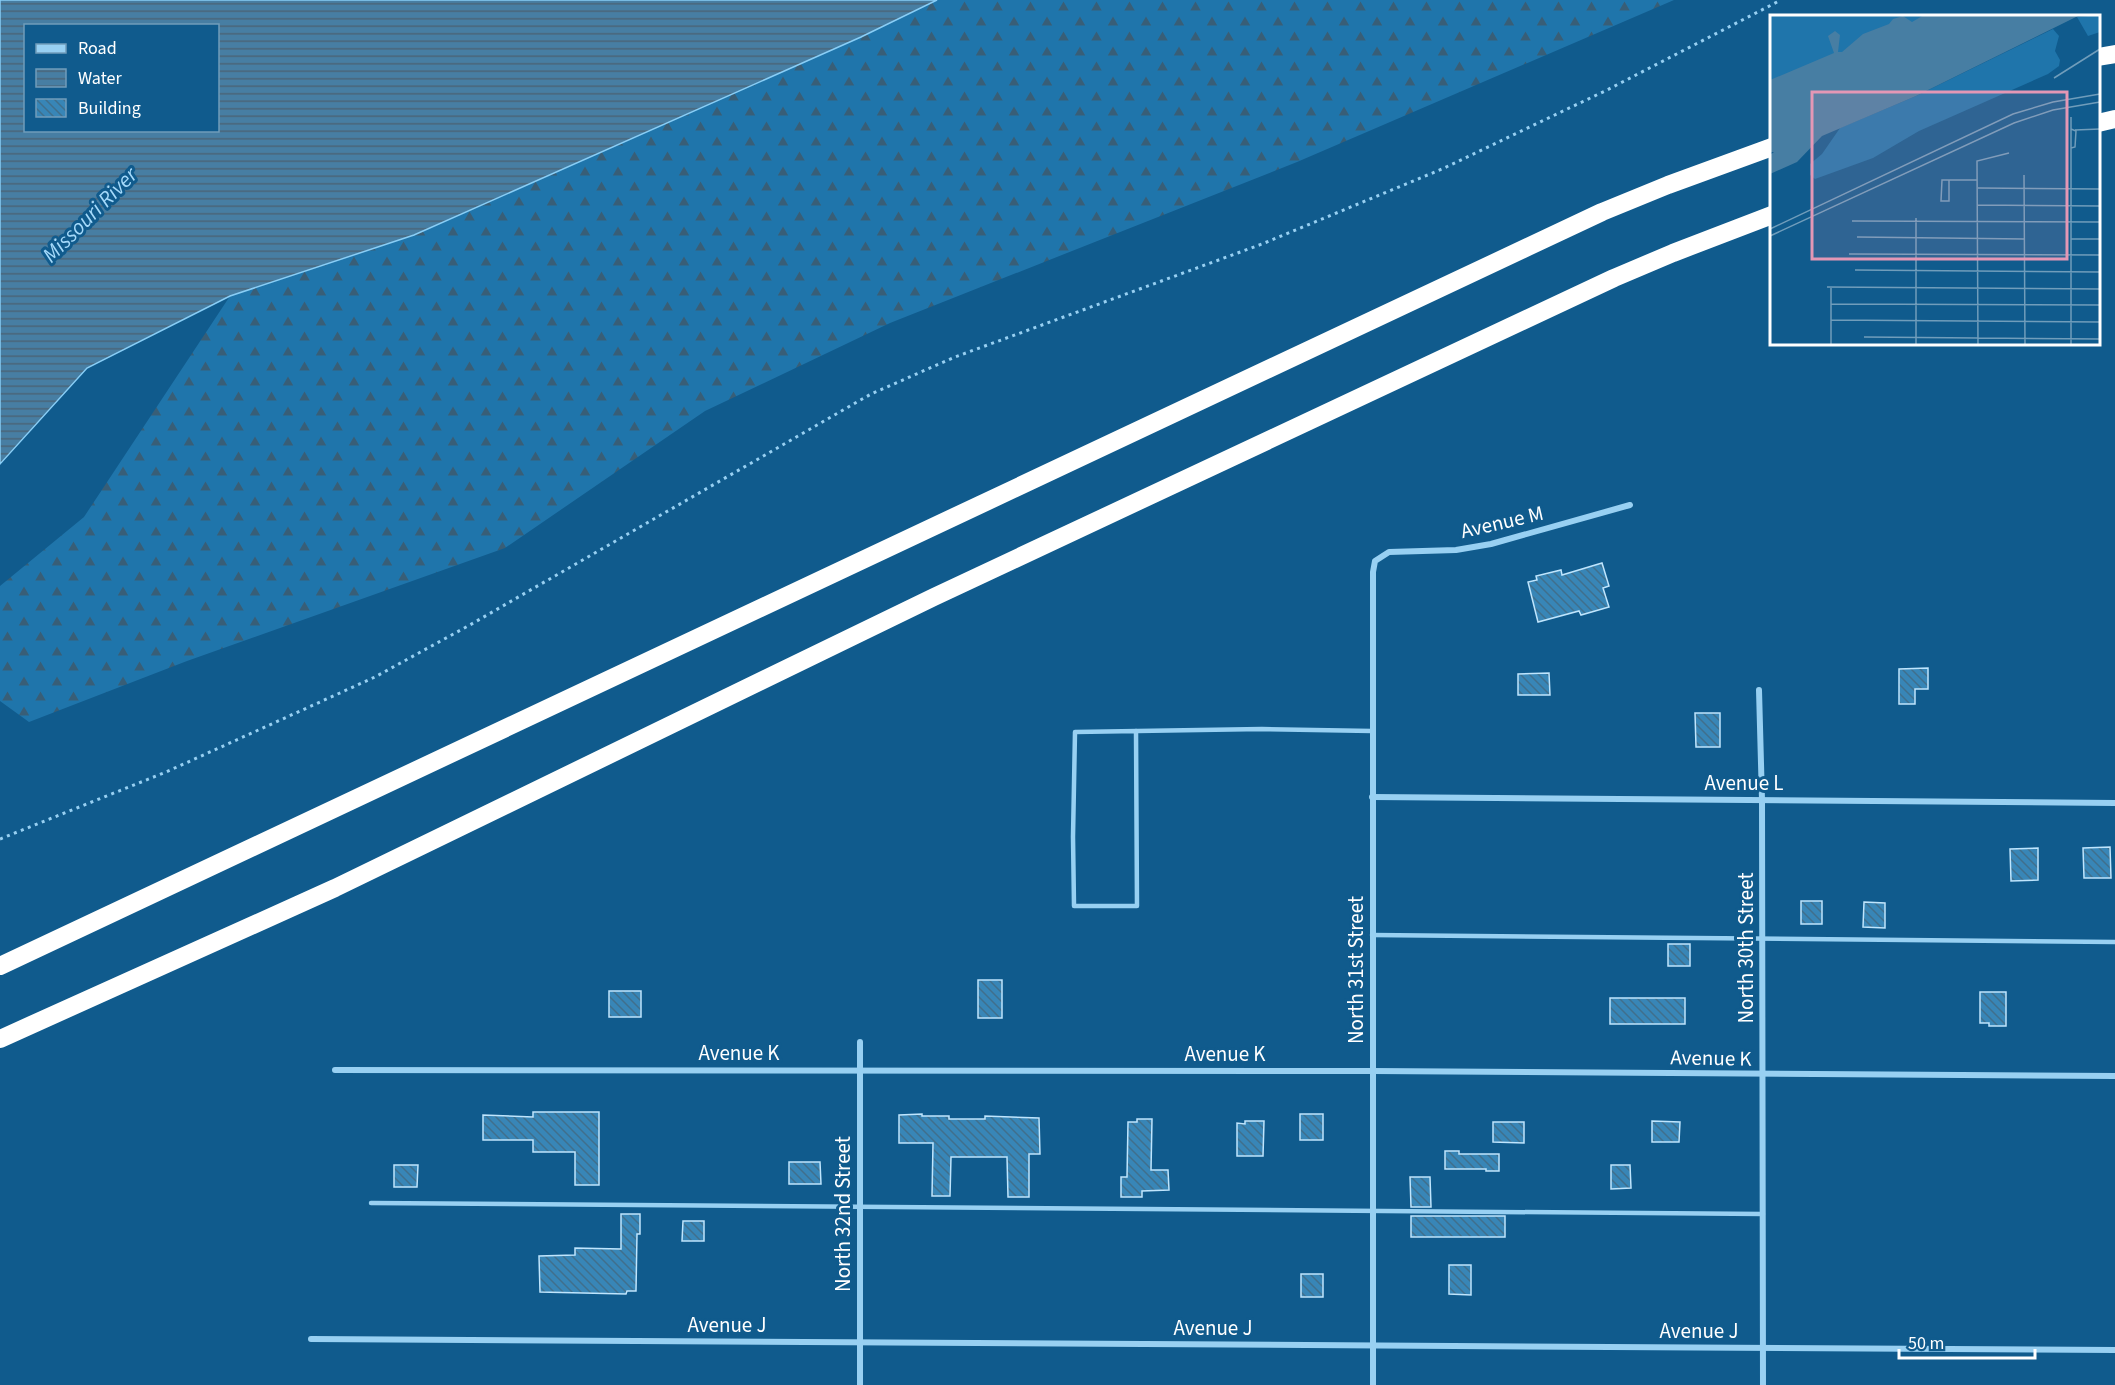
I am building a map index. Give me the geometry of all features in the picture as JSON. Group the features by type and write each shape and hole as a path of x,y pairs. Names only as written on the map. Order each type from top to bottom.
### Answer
{"highway":[{"path":"2100,57 2115,54"},
{"path":"2100,123 2115,119"},
{"path":"0,966 1602,212 1770,148"},
{"path":"0,1039 335,888 923,602 1603,283 1684,248 1770,216"}],"street":[{"name":"Avenue M","path":"1380,557 1389,552 1456,550 1491,544 1630,505"},
{"name":"North 31st Street","path":"1373,1385 1372,572 1375,561 1380,557"},
{"name":"North 30th Street","path":"1759,690 1762,800 1763,1385"},
{"name":"Avenue L","path":"1372,797 2115,802"},
{"name":"North 32nd Street","path":"860,1042 860,1385"},
{"name":"Avenue K","path":"335,1070 860,1069 2115,1076"},
{"name":"Avenue J","path":"311,1339 2115,1350"}],"lane":[{"path":"1136,731 1137,906 1074,906 1076,732 1136,731 1262,729 1372,731"},
{"path":"1372,935 2115,942"},
{"path":"371,1203 1763,1214"}],"path":[{"path":"0,838 165,772 375,677 871,394 955,357 1262,244 1442,169 1607,90 1782,0"}],"green space":[{"path":"937,0 1674,0 1297,162 890,323 705,411 505,548 187,661 29,722 0,701 0,586 84,517 230,296 415,235 861,37"}],"water":[{"name":"Missouri River","path":"0,0 937,0 861,37 414,235 230,296 87,368 0,464"}],"building":[{"path":"1602,563 1609,586 1603,588 1609,607 1581,615 1579,611 1538,622 1528,582 1537,580 1536,576 1561,570 1562,575"},
{"path":"1928,668 1928,689 1915,689 1915,704 1899,704 1899,669"},
{"path":"1549,673 1550,695 1518,695 1518,674"},
{"path":"1695,713 1720,713 1720,747 1696,747"},
{"path":"2110,847 2111,878 2084,878 2083,848"},
{"path":"2038,848 2038,880 2011,881 2010,849"},
{"path":"1801,901 1822,901 1822,924 1801,924"},
{"path":"1864,902 1885,903 1885,928 1863,927"},
{"path":"1668,944 1690,944 1690,966 1668,966"},
{"path":"978,980 1002,980 1002,1018 978,1018"},
{"path":"609,991 641,991 641,1017 609,1017"},
{"path":"1980,992 2006,992 2006,1026 1989,1026 1989,1023 1980,1023"},
{"path":"1610,998 1685,998 1685,1024 1610,1024"},
{"path":"533,1112 599,1112 599,1185 575,1185 575,1152 533,1152 533,1140 483,1140 483,1115 533,1117"},
{"path":"922,1114 922,1116 949,1116 949,1119 985,1119 985,1116 1039,1118 1040,1154 1029,1154 1029,1197 1008,1197 1007,1157 951,1157 950,1196 932,1196 933,1143 899,1143 899,1115"},
{"path":"1300,1114 1323,1114 1323,1140 1300,1140"},
{"path":"1137,1119 1152,1119 1151,1170 1168,1170 1169,1190 1142,1191 1142,1197 1121,1197 1121,1177 1127,1177 1128,1122 1137,1122"},
{"path":"1245,1121 1264,1121 1263,1156 1237,1156 1237,1123 1245,1124"},
{"path":"1652,1121 1680,1122 1679,1142 1652,1142"},
{"path":"1493,1122 1524,1122 1524,1143 1493,1142"},
{"path":"1445,1151 1459,1151 1459,1154 1499,1154 1499,1171 1445,1169"},
{"path":"789,1162 820,1162 821,1184 789,1184"},
{"path":"394,1165 418,1165 417,1187 394,1187"},
{"path":"1611,1165 1630,1165 1631,1188 1611,1189"},
{"path":"1410,1177 1430,1177 1431,1207 1411,1207"},
{"path":"621,1214 640,1214 640,1234 637,1234 636,1291 627,1291 626,1294 540,1292 539,1256 575,1255 575,1248 621,1249"},
{"path":"1411,1216 1505,1216 1505,1237 1411,1237"},
{"path":"683,1221 704,1221 704,1241 682,1241"},
{"path":"1449,1265 1471,1265 1471,1295 1449,1294"},
{"path":"1301,1274 1323,1274 1323,1297 1301,1297"}]}
